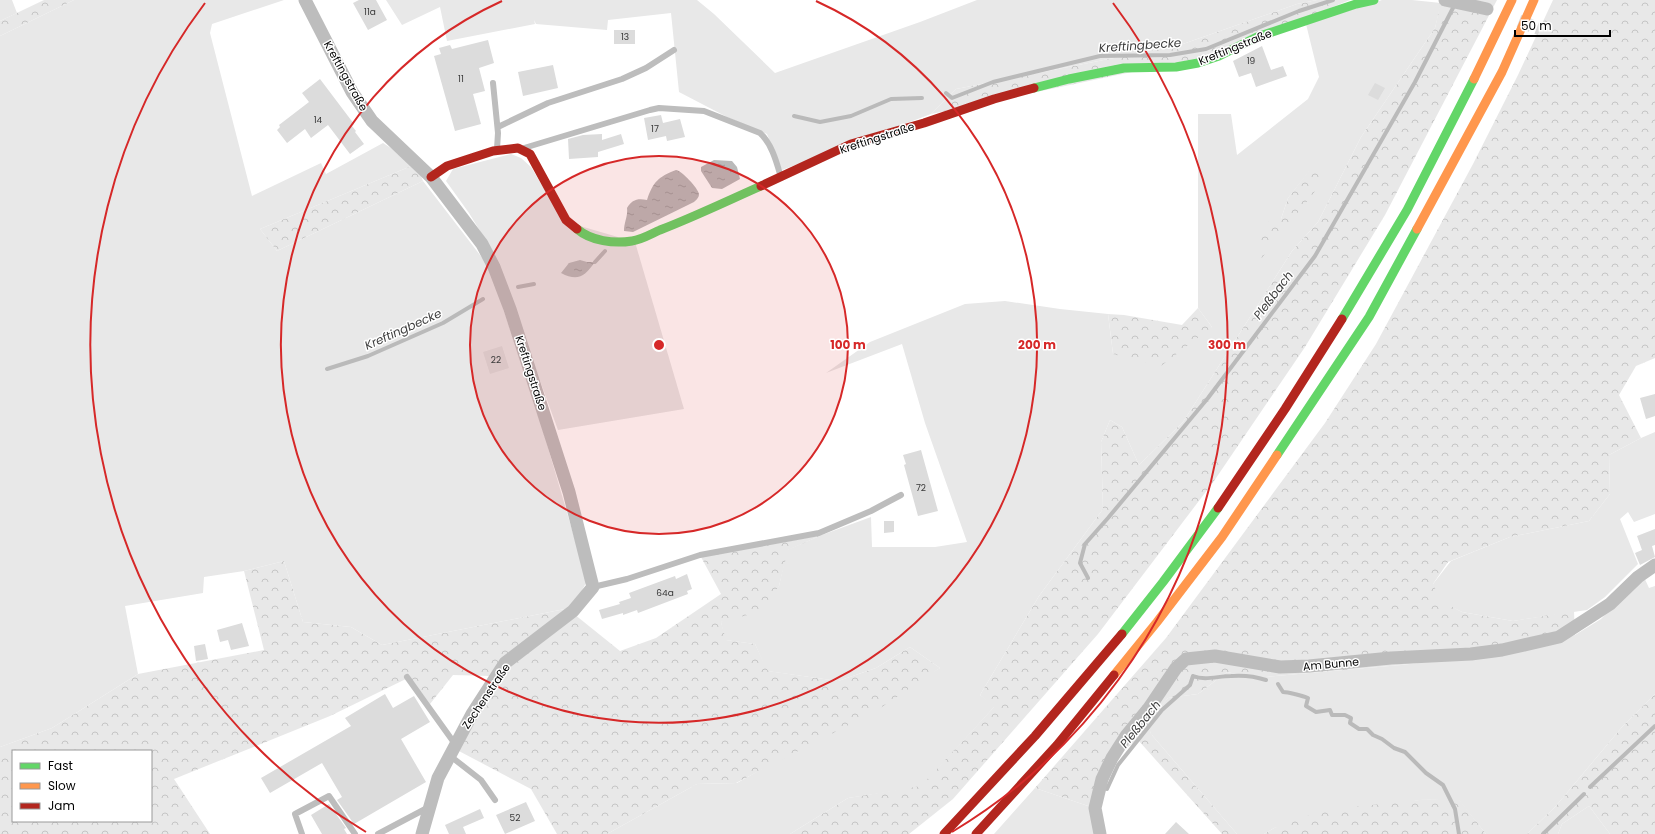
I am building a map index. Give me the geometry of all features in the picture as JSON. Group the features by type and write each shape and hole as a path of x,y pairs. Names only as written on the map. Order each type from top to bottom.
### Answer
{"main road":[{"name":"Kreftingstraße","path":"520,149 530,154 566,220 581,232 599,240 613,242 633,241 682,222 852,144 924,123 994,99 1069,79 1124,68 1176,67 1198,63 1219,56 1256,37 1356,4 1374,0"},
{"path":"944,834 992,784 1104,655 1215,510 1279,419 1407,210 1482,63 1512,0"},
{"path":"976,834 1057,745 1158,622 1222,537 1369,317 1502,72 1534,0"},
{"path":"431,177 447,166 497,151 520,149"},
{"path":"944,821 992,784"}],"street":[{"name":"Kreftingstraße","path":"305,0 352,92 372,121 431,177 482,244 494,267 510,309 568,492 593,587"},
{"path":"1445,0 1487,9"},
{"name":"Am Bunne","path":"1100,834 1095,808 1102,779 1112,758 1126,736 1149,708 1176,668 1186,659 1215,656 1265,665 1309,666 1391,658 1471,654 1502,650 1559,637 1610,604 1638,577 1655,565"},
{"name":"Zechenstraße","path":"422,834 438,778 472,714 505,663 573,611 593,587"}],"lane":[{"path":"498,127 548,103 622,80 646,68 674,50"},
{"path":"493,83 498,127 497,151"},
{"path":"520,149 659,108 704,111 760,133 771,149 780,176"},
{"path":"593,587 627,580 700,555 819,533 871,511 901,495"},
{"path":"407,677 455,744"},
{"path":"449,756 481,780 495,800"},
{"path":"302,834 295,814 329,796 354,834"},
{"path":"378,834 430,806"}],"green space":[{"path":"0,0 12,0 17,13 0,21"},
{"path":"44,0 74,0 0,36 0,21"},
{"path":"74,0 284,0 212,24 210,33 252,196 321,163 326,174 383,143 416,164 260,229 277,251 423,181 490,268 544,434 587,581 579,596 570,608 382,645 351,627 303,622 284,561 244,571 204,577 203,593 125,606 138,674 52,728 0,747 0,36"},
{"path":"386,0 697,0 714,14 775,73 920,22 977,0 1317,0 1297,4 1180,45 956,89 931,114 782,170 767,134 727,117 679,92 671,13 608,20 607,30 536,24 534,20 535,24 447,41 440,7 402,25"},
{"path":"1317,0 1350,0 1218,54 931,114 956,89 1180,45 1297,4"},
{"path":"1382,0 1412,0 1441,3 1435,28 1361,137 1318,222 1292,251 1183,422 1139,465 1122,427 1110,420 1101,442 1103,509 1039,596 980,695 995,706 921,787 848,798 790,834 607,834 697,784 737,783 940,668 910,647 876,668 838,681 767,671 755,644 725,640 721,622 779,586 787,550 822,535 871,517 872,547 935,547 967,542 925,423 902,344 826,373 870,342 965,304 1005,301 1108,314 1113,354 1212,327 1198,308 1198,114 1231,114 1237,155 1308,99 1319,77 1306,24","holes":["1311,169 1261,258 1281,219 1288,198"]},
{"path":"1441,0 1497,0 1385,215 1305,347 1214,481 1098,634 953,799 909,834 790,834 848,798 921,786 994,707 980,695 1039,596 1103,509 1101,442 1110,420 1122,427 1139,465 1183,422 1292,251 1318,222 1361,137 1435,28"},
{"path":"1553,0 1655,0 1655,358 1636,366 1619,395 1641,438 1609,455 1610,494 1589,521 1510,537 1448,562 1433,584 1441,601 1462,612 1513,621 1574,611 1575,635 1494,654 1401,665 1254,678 1227,672 1198,694 1168,698 1148,722 1151,734 1237,834 1222,834 1138,740 1118,754 1091,807 1035,788 1166,638 1325,423 1376,344 1473,164 1518,75"},
{"path":"511,154 521,158 531,167 563,221 635,242 684,409 558,430 493,252 469,213 446,181 453,169"},
{"path":"416,164 423,181 277,251 260,229"},
{"path":"1311,168 1324,180 1261,259 1260,233 1270,220 1281,219 1288,198"},
{"path":"1198,308 1212,327 1161,366 1113,354 1108,314 1124,315 1182,325"},
{"path":"1655,432 1655,514 1634,522 1628,512 1620,519 1638,564 1605,597 1587,610 1513,621 1462,612 1435,599 1433,584 1451,561 1510,537 1589,521 1610,494 1609,455"},
{"path":"822,535 788,550 779,586 759,612 721,622 726,640 755,644 768,671 838,681 876,668 910,647 940,668 876,711 736,783 697,784 607,834 557,834 531,789 457,750 507,666 574,614 620,651 656,638 721,594 701,557"},
{"path":"284,561 303,622 351,627 382,645 570,608 490,676 453,675 430,704 410,677 330,716 174,779 210,834 0,834 0,747 52,728 138,674 264,650 244,571"},
{"path":"1643,575 1649,588 1655,586 1655,694 1622,727 1555,807 1527,834 1486,834 1458,799 1419,800 1274,828 1264,834 1237,834 1151,734 1147,722 1168,698 1198,694 1227,672 1254,678 1401,665 1494,654 1575,635 1601,619"},
{"path":"1655,694 1655,834 1610,834 1589,806 1562,824 1558,834 1527,834 1555,807 1622,727"},
{"path":"1035,788 1091,807 1097,834 994,834"},
{"path":"1458,798 1486,834 1264,834 1274,828 1324,810 1419,800"},
{"path":"1589,806 1610,834 1558,834 1562,824"}],"water":[{"path":"714,160 732,161 737,167 740,179 722,189 712,188 701,171 701,167"},
{"path":"676,170 686,176 696,188 699,194 697,199 694,202 633,232 624,231 627,208 629,205 635,200 647,200 654,184 660,178"},
{"path":"580,260 595,262 588,271 581,276 572,277 561,273 569,263"}],"building":[{"path":"359,0 376,0 387,20 368,30 353,3"},
{"path":"614,30 635,30 635,44 614,44"},
{"path":"488,40 494,63 479,68 485,91 473,94 481,124 455,131 434,56 441,54 439,48 450,45 452,49"},
{"path":"1262,46 1271,70 1283,66 1287,76 1256,87 1251,73 1239,77 1233,61"},
{"path":"553,65 558,88 523,96 518,72"},
{"path":"320,79 354,124 352,126 356,131 355,132 364,144 350,154 328,125 311,138 305,129 287,143 277,130 280,127 279,125 309,102 302,93"},
{"path":"1375,83 1385,88 1378,100 1368,95"},
{"path":"661,115 663,123 680,119 685,137 667,141 666,136 648,140 644,118"},
{"path":"602,134 602,140 621,134 624,144 598,152 598,157 569,159 568,139 583,135"},
{"path":"502,346 509,368 490,374 483,352"},
{"path":"1655,394 1655,416 1646,419 1640,398"},
{"path":"921,450 938,511 918,516 904,465 906,464 903,455"},
{"path":"884,521 894,521 894,532 884,533"},
{"path":"1655,529 1655,545 1652,546 1655,557 1640,565 1635,553 1642,550 1637,536"},
{"path":"687,574 692,589 687,591 688,594 638,613 637,610 623,615 623,613 602,619 599,610 620,604 619,602 631,598 629,593 675,576 676,579"},
{"path":"242,623 249,646 231,650 228,640 220,642 217,630"},
{"path":"205,644 208,659 196,661 194,646"},
{"path":"385,694 393,708 414,696 430,722 401,739 426,782 354,824 337,800 342,797 322,763 270,793 261,778 351,726 345,718"},
{"path":"526,802 535,821 505,834 496,815"},
{"path":"329,804 346,828 344,829 347,834 322,834 311,815"},
{"path":"480,809 484,818 463,827 466,834 449,834 445,825"},
{"path":"1176,822 1189,834 1165,834"}],"waterway":[{"name":"Kreftingbecke","path":"946,93 952,98 993,82 1100,56 1170,55 1206,49 1299,11 1333,0"},
{"name":"Pleßbach","path":"1088,578 1080,563 1085,544 1208,398 1315,256 1415,82 1455,4"},
{"name":"Kreftingbecke","path":"794,116 820,122 851,116 891,99 922,98"},
{"name":"Kreftingbecke","path":"595,262 605,251"},
{"name":"Kreftingbecke","path":"518,287 534,284"},
{"name":"Kreftingbecke","path":"327,369 368,356 443,323 483,299"},
{"name":"Pleßbach","path":"1107,789 1118,765 1162,710 1190,685 1193,676 1207,678 1244,676 1266,680"},
{"path":"1278,684 1283,692 1308,698 1306,706 1316,712 1330,710 1332,715 1345,715 1351,718 1350,723 1359,729 1367,729 1373,735 1382,739 1394,748 1405,752 1426,773 1443,785 1455,809 1459,834"},
{"path":"1590,787 1655,726"},
{"path":"1543,834 1584,794"}],"tunnel":[{"path":"1519,21 1540,29"}],"traffic: fast":[{"path":"1034,88 1124,68 1176,67 1198,63 1219,56 1257,37 1356,4 1374,0"},
{"path":"1342,319 1407,210 1474,79"},
{"path":"577,229 589,236 603,241 625,242 635,240 761,186"},
{"path":"1277,455 1369,317 1417,229"},
{"path":"1122,634 1218,508"}],"traffic: slow":[{"path":"1474,79 1512,0"},
{"path":"1417,229 1502,72 1534,0"},
{"path":"1114,675 1222,537 1277,455"}],"traffic: jam":[{"path":"761,186 851,144 924,123 994,99 1034,88"},
{"path":"431,177 447,166 493,151 518,148 530,154 566,220 577,229"},
{"path":"1218,508 1285,409 1342,319"},
{"path":"944,834 1035,736 1122,634"},
{"path":"976,834 1057,745 1114,675"}]}
